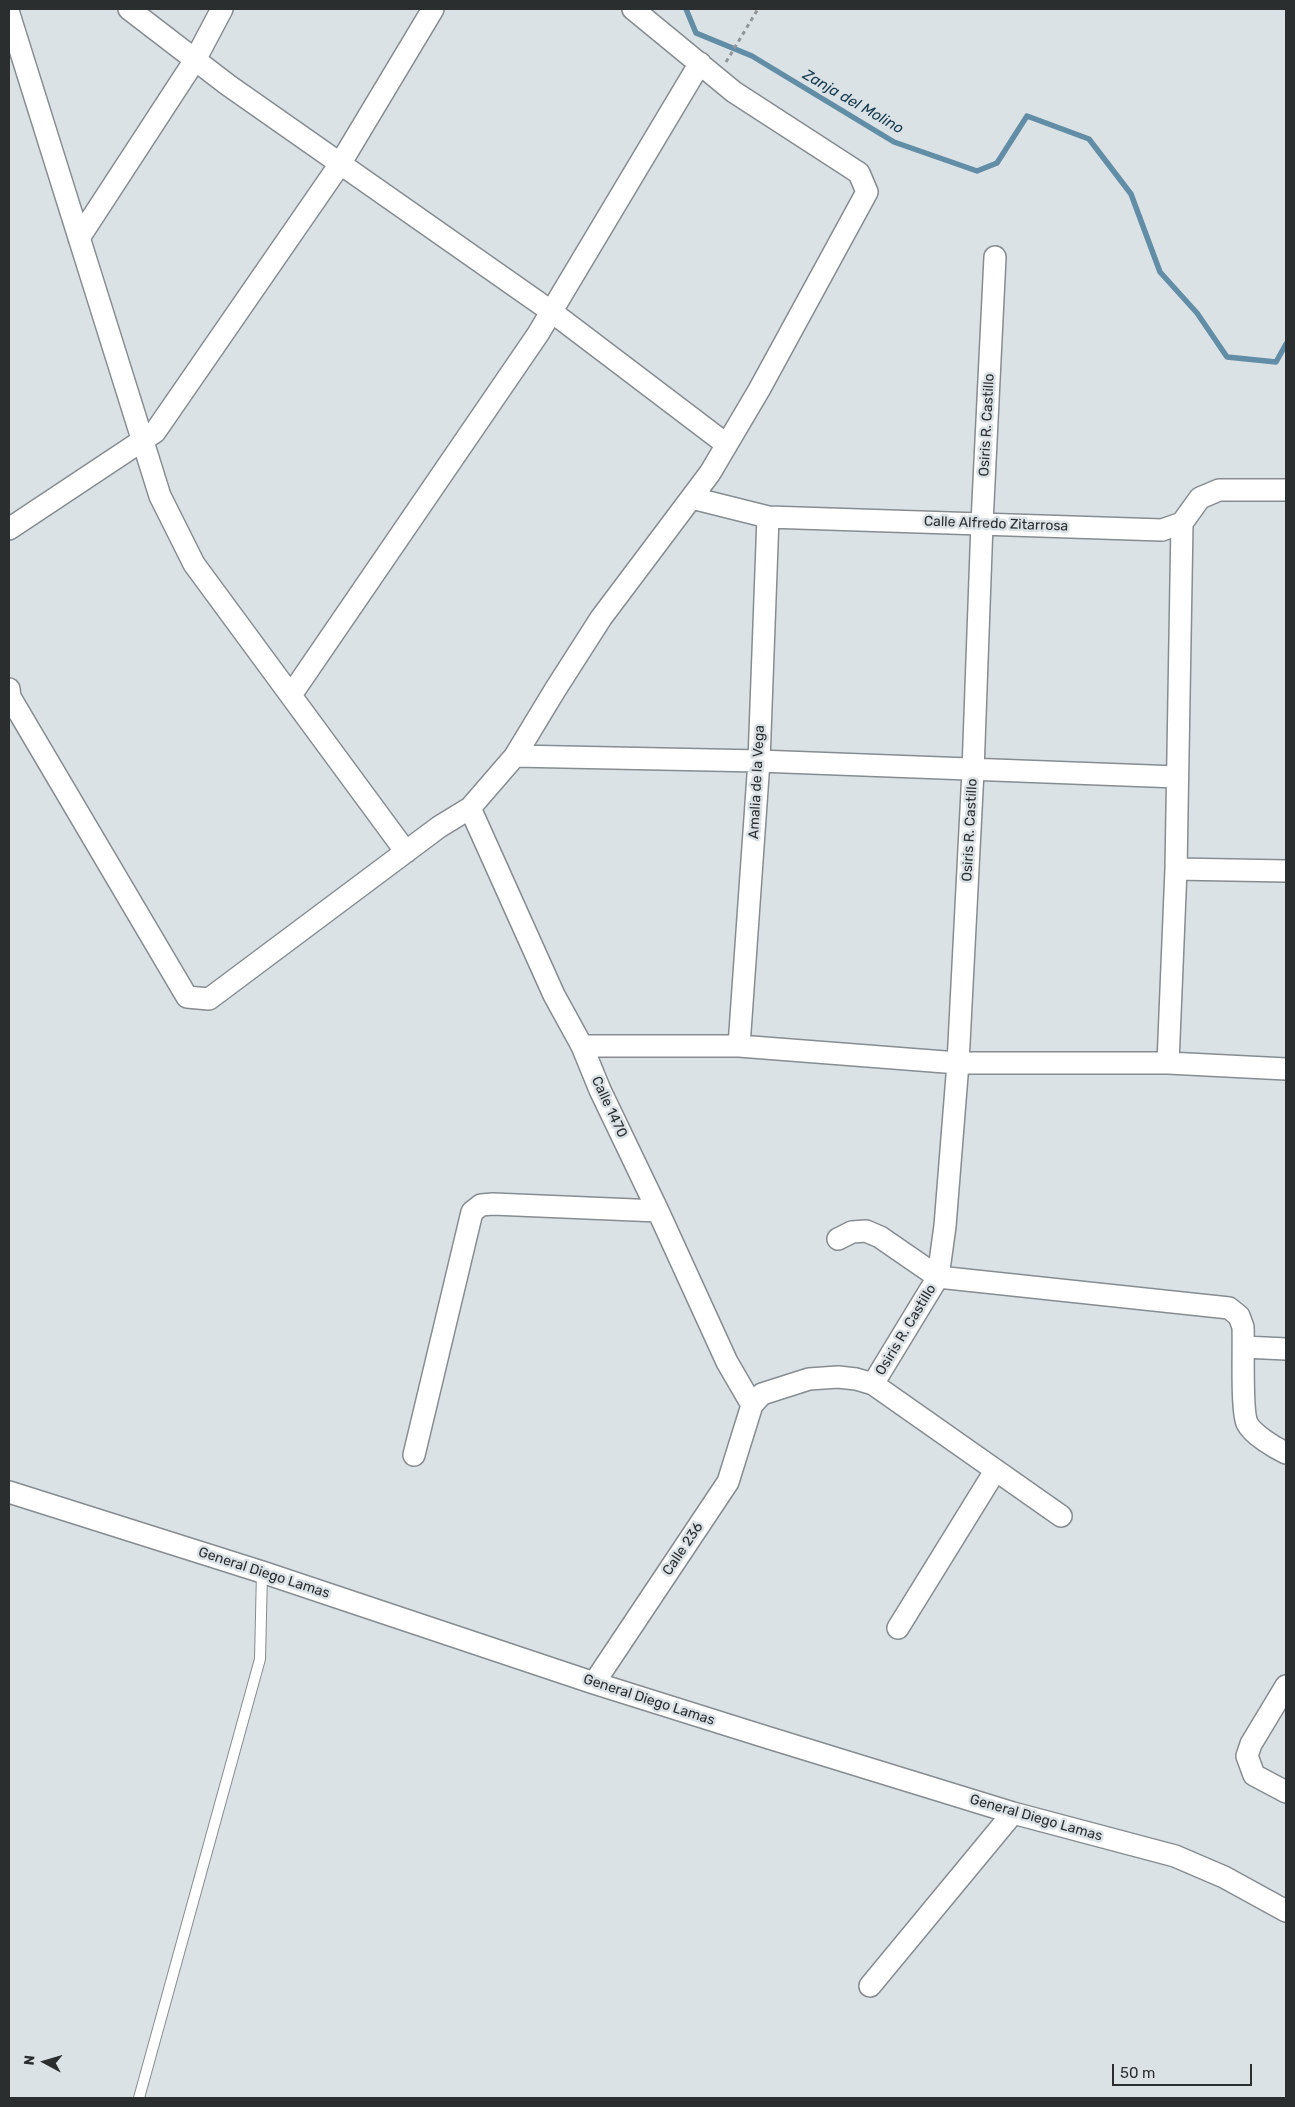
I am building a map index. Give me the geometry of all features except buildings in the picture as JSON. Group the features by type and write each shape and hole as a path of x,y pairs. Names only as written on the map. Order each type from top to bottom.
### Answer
{"street":[{"path":"129,9 195,60 340,164 552,312 726,444"},
{"path":"79,238 195,60 222,9"},
{"path":"9,529 155,432 340,164 433,9"},
{"path":"9,689 10,697 187,997 209,999 439,827 470,808 515,756 554,690 601,618 710,473 759,390 866,192 858,173 734,92 633,9"},
{"path":"9,14 160,496 194,564 406,852"},
{"path":"291,695 552,312 700,63"},
{"name":"Osiris R. Castillo","path":"873,1384 938,1277 946,1226 958,1063 973,771 982,523 995,257"},
{"path":"1168,1063 1176,869 1182,523 1200,498 1219,490 1286,490"},
{"name":"Calle Alfredo Zitarrosa","path":"692,498 768,517 1162,530 1182,523"},
{"name":"Amalia de la Vega","path":"738,1046 759,762 768,517"},
{"path":"515,756 759,762 1177,777"},
{"name":"Calle 1470","path":"470,808 554,995 582,1046 600,1090 658,1210 727,1362 752,1405"},
{"path":"1176,869 1286,871"},
{"path":"582,1046 738,1046 958,1063 1168,1063 1286,1068"},
{"path":"414,1455 472,1212 481,1205 493,1204 658,1210"},
{"path":"838,1239 852,1232 866,1231 880,1237 938,1277 1229,1308 1239,1316 1243,1327 1244,1409 1247,1423 1259,1436 1286,1453"},
{"path":"1244,1347 1286,1349"},
{"path":"752,1405 762,1394 809,1379 838,1377 856,1379 873,1384 1061,1516"},
{"name":"Calle 236","path":"594,1683 728,1482 752,1405"},
{"path":"898,1628 995,1471"},
{"name":"General Diego Lamas","path":"9,1492 262,1572 594,1683 1014,1812 1175,1856 1224,1877 1286,1911"},
{"path":"1286,1686 1251,1744 1247,1756 1254,1775 1286,1792"},
{"path":"870,1986 1014,1812"}],"lane":[{"path":"139,2098 260,1659 262,1572"}],"path":[{"path":"717,78 758,9"}],"waterway":[{"name":"Zanja del Molino","path":"686,9 696,33 752,56 894,142 977,171 997,163 1027,116 1089,139 1131,194 1160,272 1197,313 1227,357 1276,362 1286,344"}]}
